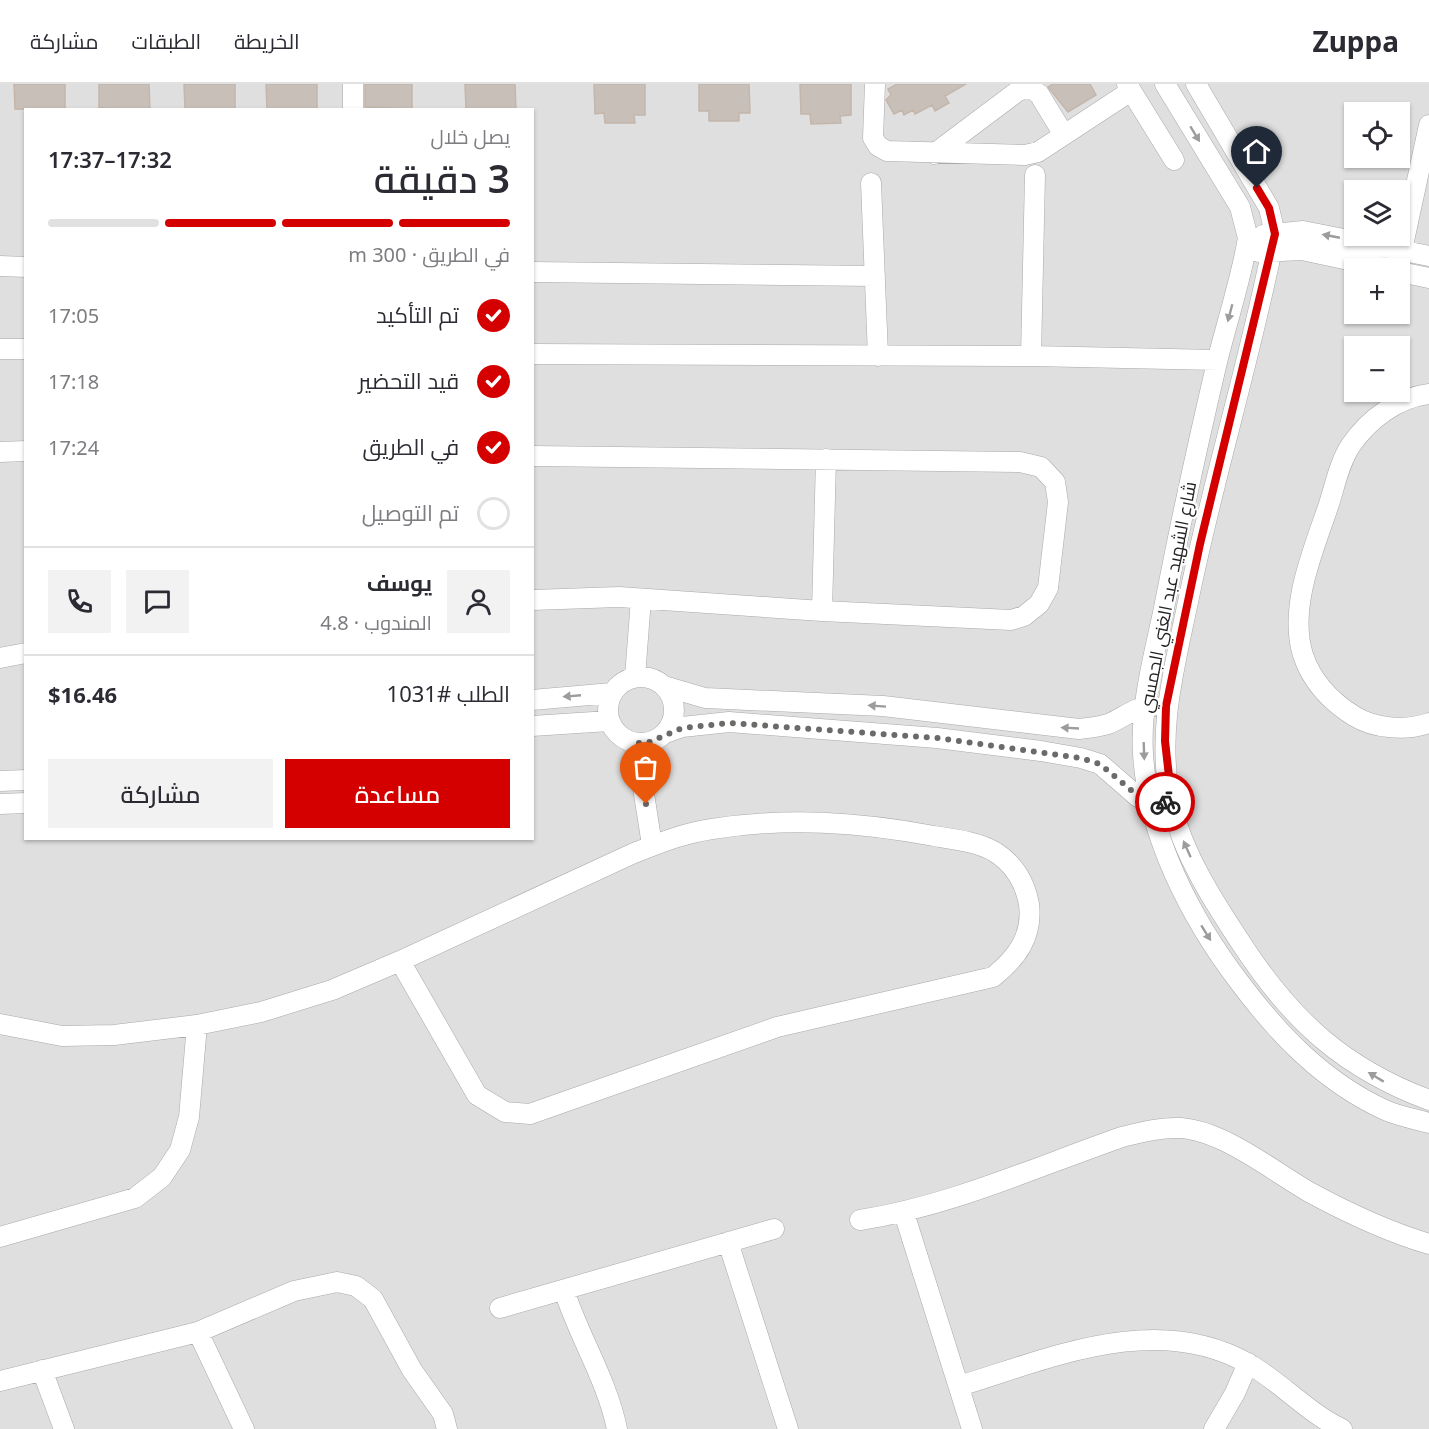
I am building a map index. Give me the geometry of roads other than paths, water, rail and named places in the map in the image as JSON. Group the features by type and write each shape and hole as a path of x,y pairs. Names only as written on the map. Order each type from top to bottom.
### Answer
{"street":[{"path":"352,108 353,84"},
{"path":"875,84 873,138 878,146 897,152 1024,155 1038,152 1129,88 1174,160"},
{"name":"شارع الشهيد عبد الغني الجمسي","path":"1165,84 1240,207 1246,246 1217,360 1179,529 1144,705 1143,755 1150,799 1180,885 1201,925 1225,964 1284,1038 1319,1069 1352,1093 1387,1111 1429,1123"},
{"name":"شارع الشهيد عبد الغني الجمسي","path":"1196,84 1269,208 1273,242 1200,544 1166,706 1165,741 1172,803 1190,855 1225,919 1286,1002 1309,1028 1345,1058 1385,1083 1429,1100"},
{"path":"934,154 1018,91 1029,87 1039,94 1064,135"},
{"path":"1402,250 1429,130"},
{"path":"1031,356 1035,176"},
{"path":"871,183 878,356"},
{"path":"1246,246 1273,242 1303,231 1429,256"},
{"path":"1273,242 1344,259"},
{"path":"0,266 24,267"},
{"path":"534,272 875,276"},
{"path":"1410,274 1429,278"},
{"path":"0,349 24,349"},
{"path":"534,354 1031,356 1217,360"},
{"path":"1429,394 1395,404 1369,422 1350,447 1307,571 1299,622 1303,653 1315,681 1335,704 1360,720 1389,728 1420,726 1429,723"},
{"path":"0,452 24,452"},
{"path":"534,456 1020,462 1041,466 1055,482 1058,502 1048,588 1039,604 1024,616 1011,620 574,596 534,600"},
{"path":"822,611 826,459"},
{"path":"635,677 641,599"},
{"path":"0,658 24,653"},
{"path":"1166,706 1144,705 1104,726 1079,729 883,706 705,698 664,686 645,677 635,677 618,686 608,702 609,721 620,736 636,743 647,743 665,733 701,724 729,723 937,738 1081,758 1100,764 1138,796 1172,803"},
{"path":"664,686 670,694 674,715 665,733"},
{"path":"534,700 612,693"},
{"path":"534,726 609,721"},
{"path":"636,743 652,845"},
{"path":"0,781 24,780"},
{"path":"0,804 24,803"},
{"path":"0,1024 62,1036 114,1035 197,1025 261,1012 332,990 400,961 652,845 674,837 710,829 768,822 823,821 884,827 986,848 1015,869 1027,891 1030,916 1025,941 1012,962 993,977 777,1026 530,1114 505,1112 477,1095 400,961"},
{"path":"0,1237 135,1198 162,1177 180,1150 189,1117 197,1025"},
{"path":"860,1220 904,1213 1122,1137 1152,1129 1182,1128 1211,1134 1313,1194 1369,1221 1429,1244"},
{"path":"904,1213 972,1429"},
{"path":"500,1308 774,1229"},
{"path":"728,1242 788,1429"},
{"path":"0,1381 198,1332 276,1298 317,1284 337,1281 356,1286 373,1299 412,1370 443,1414 447,1429"},
{"path":"564,1290 572,1315 603,1382 617,1429"},
{"path":"198,1332 244,1429"},
{"path":"959,1386 1087,1347 1128,1339 1178,1341 1211,1348 1248,1363 1286,1388 1326,1421 1342,1429"},
{"path":"1214,1429 1235,1394 1248,1363"},
{"path":"42,1370 64,1429"}]}
